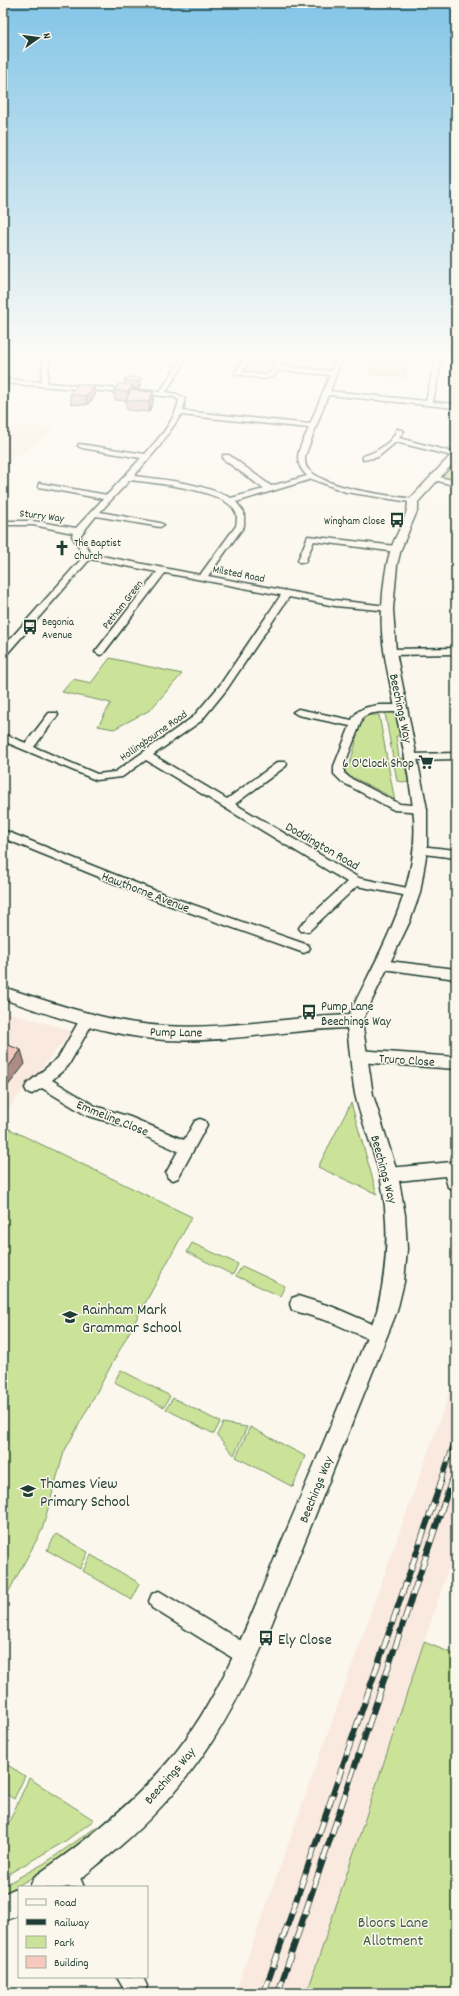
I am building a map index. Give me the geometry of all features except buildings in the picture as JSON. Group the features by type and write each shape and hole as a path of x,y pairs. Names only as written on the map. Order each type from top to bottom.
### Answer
{"street":[{"path":"107,450 147,457"},
{"path":"3,653 88,556 76,536 78,531 152,450"},
{"path":"304,450 300,460 303,470 310,477 332,486 413,501 419,497 434,478 456,455 437,450"},
{"path":"366,458 372,458 382,450"},
{"path":"216,459 230,456 270,488"},
{"path":"128,477 209,491 231,501 238,508 242,517 240,526 202,578"},
{"path":"231,501 310,477"},
{"path":"434,478 456,484"},
{"path":"42,485 108,498"},
{"name":"Beechings Way","path":"48,1886 70,1880 168,1780 196,1746 223,1703 246,1655 378,1334 394,1282 397,1249 396,1215 389,1175 364,1095 354,1021 413,893 420,850 420,809 412,757 390,652 387,609 388,589 396,549 413,509 413,501"},
{"path":"94,513 160,525"},
{"name":"Sturry Way","path":"3,523 33,523 78,531"},
{"path":"302,560 315,529"},
{"path":"312,538 396,549"},
{"name":"Milsted Road","path":"88,556 286,594 343,604 387,609"},
{"name":"Petham Green","path":"100,652 163,570"},
{"name":"Hollingbourne Road","path":"3,738 101,778 118,775 197,719 224,687 286,594"},
{"path":"390,652 456,651"},
{"path":"402,708 362,712 355,724 339,766 340,774 346,780 398,807 420,809"},
{"path":"298,712 355,724"},
{"path":"28,748 53,715"},
{"name":"Doddington Road","path":"145,756 355,881 372,886 413,893"},
{"path":"412,757 456,756"},
{"path":"226,805 282,764"},
{"name":"Hawthorne Avenue","path":"3,834 167,900 298,935 304,948"},
{"path":"420,850 456,854"},
{"path":"298,935 355,881"},
{"path":"380,965 456,974"},
{"name":"Pump Lane","path":"3,993 126,1028 166,1033 230,1030 326,1021 354,1021"},
{"name":"Emmeline Close","path":"88,1018 63,1062 37,1084 91,1111 125,1121 187,1148"},
{"name":"Truro Close","path":"358,1056 456,1063"},
{"path":"173,1173 200,1125"},
{"path":"389,1175 452,1169 453,1182"},
{"path":"298,1304 378,1334"},
{"path":"159,1601 246,1655"},
{"path":"3,1908 18,1900"}],"shaded area":[{"path":"3,450 25,450 3,466"},
{"path":"3,1011 72,1031 3,1115"},
{"path":"456,1374 456,1546 307,1993 235,1993"}],"green space":[{"path":"456,455 456,484 435,477"},
{"path":"110,658 182,674 150,710 114,729 98,726 111,703 62,692 73,679 91,683"},
{"path":"398,711 401,727 399,736 396,736 399,758 404,759 410,783 397,781 385,713"},
{"path":"367,715 379,715 395,802 386,798 386,794 354,778 351,779 344,770 345,764 350,764 356,742 354,739 363,718"},
{"path":"351,1103 377,1194 318,1167"},
{"name":"Rainham Mark Grammar School","path":"3,1126 192,1217 64,1452 42,1530 3,1602"},
{"path":"192,1243 238,1264 233,1275 187,1252"},
{"path":"242,1266 285,1286 280,1296 236,1276"},
{"path":"121,1370 170,1396 164,1407 114,1382"},
{"path":"173,1398 220,1422 214,1434 166,1409"},
{"path":"223,1423 247,1427 234,1455 217,1435"},
{"path":"250,1427 305,1456 293,1487 236,1457"},
{"path":"56,1534 88,1552 80,1569 47,1550"},
{"path":"91,1555 139,1583 132,1600 83,1571"},
{"name":"Bloors Lane Allotment","path":"424,1642 456,1655 456,1993 307,1993"},
{"path":"3,1762 25,1776 14,1799 3,1792"},
{"path":"29,1778 94,1820 64,1842 3,1877 3,1835"},
{"path":"98,1826 100,1831 51,1867 3,1894 3,1886 45,1863"}],"railway":[{"path":"440,1483 456,1437"},
{"path":"451,1483 456,1468"},
{"path":"264,1993 441,1482"},
{"path":"278,1993 451,1482"}],"place":[{"name":"Wingham Close","path":"397,520"},
{"name":"The Baptist Church","path":"62,548"},
{"name":"Begonia Avenue","path":"30,627"},
{"name":"6 O'Clock Shop","path":"426,762"},
{"name":"Pump Lane Beechings Way","path":"309,1012"},
{"name":"Rainham Mark Grammar School","path":"70,1317"},
{"name":"Thames View Primary School","path":"28,1491"},
{"name":"Ely Close","path":"266,1638"}]}
